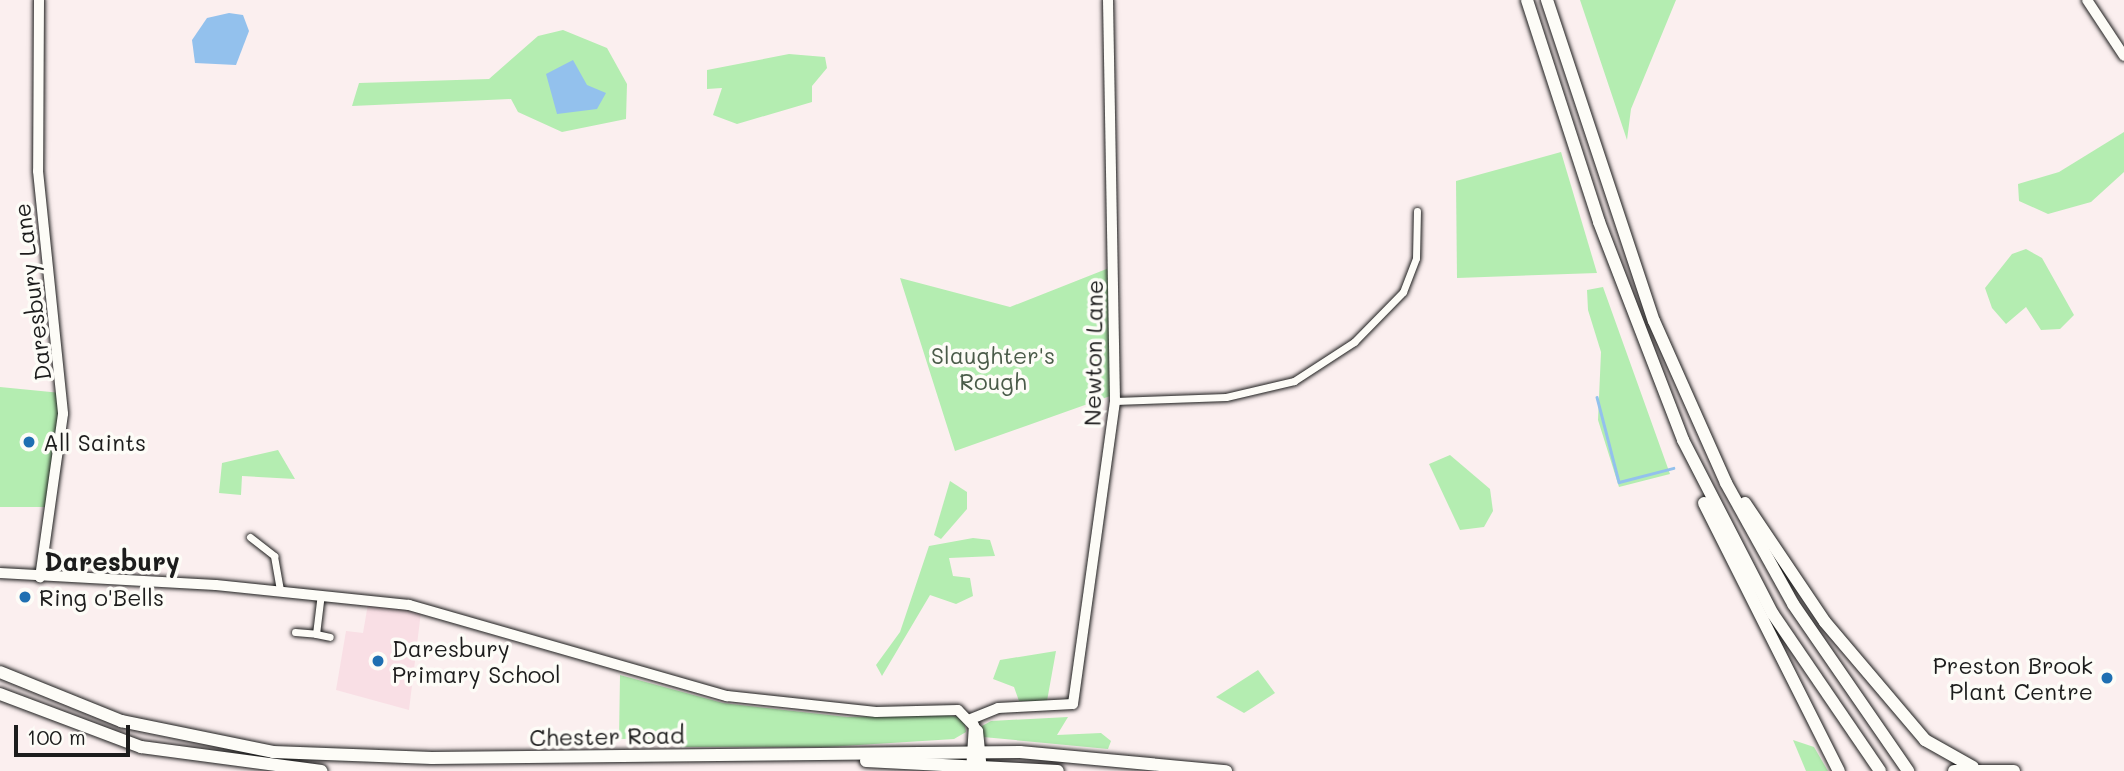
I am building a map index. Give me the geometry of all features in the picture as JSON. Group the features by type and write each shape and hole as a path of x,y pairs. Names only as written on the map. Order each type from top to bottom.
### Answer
{"highway":[{"path":"1527,0 1623,288 1716,529 1839,771"},
{"path":"1547,0 1631,256 1703,434 1793,604 1908,771"},
{"path":"1703,434 1825,622 1932,747 1973,766 2014,771"},
{"path":"1683,440 1773,614 1880,771"},
{"name":"Chester Road","path":"0,673 121,721 273,752 432,758 839,754 1226,771"},
{"path":"0,694 141,747 321,771"},
{"path":"976,762 1058,771"},
{"path":"1954,771 1973,766"}],"street":[{"name":"Daresbury Lane","path":"39,0 39,194 63,414 40,577"},
{"name":"Newton Lane","path":"973,722 998,708 1073,704 1115,401 1108,0"},
{"path":"2087,0 2124,56"},
{"path":"1115,401 1226,397 1294,381 1354,342 1403,292 1416,258 1417,211"},
{"path":"250,537 274,556 280,591"},
{"path":"0,573 280,591 437,611 727,696 876,712 958,710 973,722 976,762"},
{"path":"316,634 321,595"},
{"path":"295,632 330,637"}],"shaded area":[{"name":"Daresbury Primary School","path":"368,604 421,612 409,710 336,690 346,631 363,633"}],"green space":[{"path":"1580,0 1676,0 1631,109 1627,140"},
{"path":"563,30 607,48 627,84 626,119 562,132 518,112 511,99 352,106 359,83 489,79 538,36"},
{"path":"789,54 825,57 827,68 812,86 812,102 737,124 713,115 722,88 707,89 707,70"},
{"path":"2124,132 2124,172 2091,202 2048,214 2019,201 2018,184 2059,172"},
{"path":"1561,152 1597,273 1457,278 1456,181"},
{"path":"2026,249 2042,258 2074,315 2060,329 2041,330 2026,307 2006,324 1992,308 1985,288 2012,254"},
{"name":"Slaughter's Rough","path":"1109,268 1113,395 955,451 900,278 1010,307"},
{"path":"1603,287 1670,474 1619,487 1598,420 1601,352 1588,310 1587,290"},
{"path":"0,387 61,393 49,507 0,507"},
{"path":"278,450 295,479 242,476 241,495 219,493 222,463"},
{"path":"1450,455 1490,489 1493,511 1484,527 1460,530 1429,464"},
{"path":"950,481 967,492 967,509 941,539 934,535"},
{"path":"973,538 990,540 995,556 949,558 953,576 970,578 973,596 956,604 930,595 882,676 876,665 900,632 929,546"},
{"path":"1056,651 1047,701 1019,701 1014,687 993,679 1000,660"},
{"path":"1258,670 1275,693 1252,708 1244,713 1216,697"},
{"path":"620,675 723,703 847,717 948,715 964,718 966,732 954,739 827,747 681,747 678,738 619,739"},
{"path":"1068,717 1057,735 1101,733 1111,741 1108,749 983,737 982,726 991,721"},
{"path":"1793,740 1814,747 1828,771 1806,771"}],"water":[{"path":"229,13 243,15 249,31 236,65 195,63 192,40 207,18"},
{"path":"573,60 587,85 606,93 597,109 557,114 546,74"}],"waterway":[{"path":"1597,397 1619,482 1673,468"}],"place":[{"name":"All Saints","path":"29,442"},
{"name":"Ring o'Bells","path":"25,597"},
{"name":"Daresbury Primary School","path":"378,661"},
{"name":"Preston Brook Plant Centre","path":"2107,678"}],"district":[{"name":"Daresbury","path":"112,562"}]}
